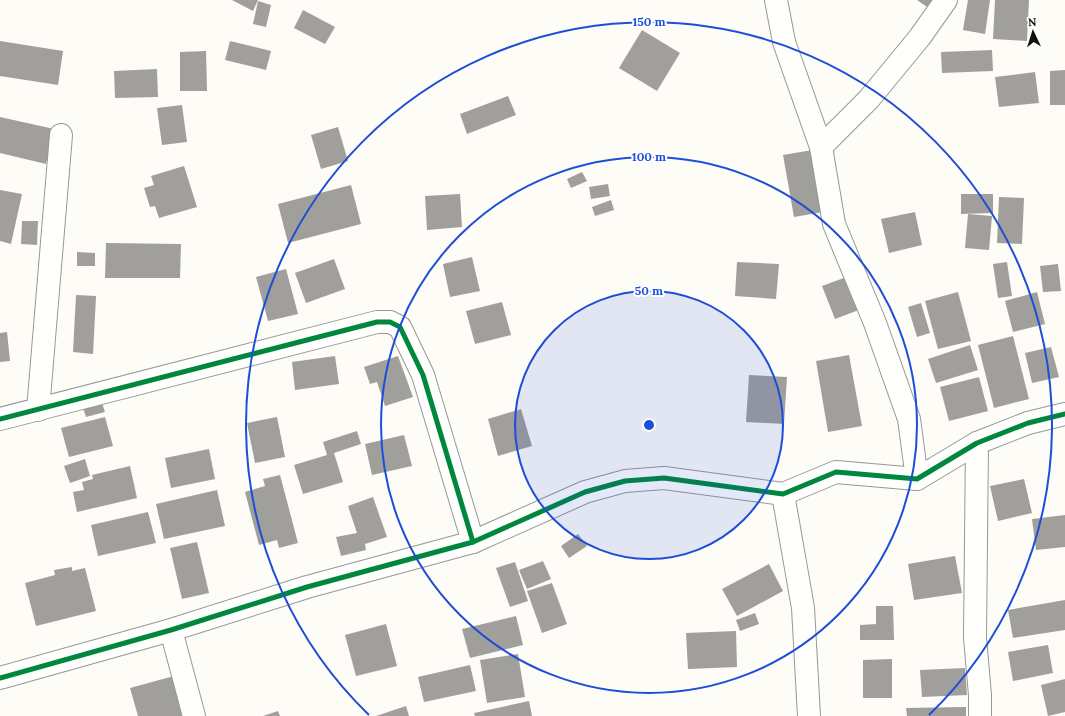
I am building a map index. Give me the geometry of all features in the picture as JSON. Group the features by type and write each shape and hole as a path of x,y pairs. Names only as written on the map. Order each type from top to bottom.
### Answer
{"street":[{"path":"776,0 784,42 821,147 834,224 875,324 908,419 916,478"},
{"path":"821,147 869,99 920,37 946,0"},
{"path":"38,410 61,135"},
{"path":"0,419 377,322 390,322 400,327 423,375 473,542"},
{"path":"0,678 171,630 307,587 473,542 585,492 625,481 664,478 783,494 836,472 916,478 977,443 1028,422 1065,414"},
{"path":"977,443 975,638 980,695 980,716"},
{"path":"783,494 803,608 809,716"},
{"path":"171,630 194,716"}],"building":[{"path":"232,0 258,0 253,11"},
{"path":"917,0 933,0 927,7"},
{"path":"968,0 990,0 985,34 963,30"},
{"path":"995,0 1029,0 1027,41 993,39"},
{"path":"258,1 271,5 266,27 253,24"},
{"path":"303,10 335,27 325,44 294,28"},
{"path":"642,30 680,53 657,91 619,68"},
{"path":"0,41 63,51 58,85 0,76"},
{"path":"230,41 271,51 266,70 225,60"},
{"path":"992,50 993,71 942,73 941,52"},
{"path":"206,51 207,91 180,91 180,52"},
{"path":"157,69 158,97 115,98 114,71"},
{"path":"1065,70 1065,105 1050,105 1050,71"},
{"path":"1035,72 1039,103 999,107 995,77"},
{"path":"508,96 516,115 467,134 460,114"},
{"path":"182,105 187,142 162,145 157,108"},
{"path":"0,117 54,129 46,164 0,153"},
{"path":"338,127 348,161 321,169 311,135"},
{"path":"818,149 829,211 794,217 783,155"},
{"path":"184,166 197,207 159,218 155,206 150,207 144,188 154,185 151,176"},
{"path":"582,172 587,181 571,188 567,179"},
{"path":"608,184 610,196 591,199 589,187"},
{"path":"351,185 361,224 288,243 278,204"},
{"path":"0,190 22,194 11,244 0,241"},
{"path":"460,194 462,227 427,230 425,196"},
{"path":"961,194 993,194 993,213 961,214"},
{"path":"999,197 1024,198 1022,244 997,243"},
{"path":"611,200 614,210 595,216 592,207"},
{"path":"915,212 922,245 889,253 881,219"},
{"path":"968,214 992,216 989,250 965,248"},
{"path":"22,221 38,221 37,245 21,244"},
{"path":"106,243 181,244 180,278 105,278"},
{"path":"77,252 95,253 95,266 77,266"},
{"path":"472,257 480,291 450,297 443,264"},
{"path":"334,259 345,289 306,303 295,273"},
{"path":"737,262 779,264 776,299 735,296"},
{"path":"1007,262 1012,296 998,298 993,264"},
{"path":"1058,264 1061,291 1043,292 1040,266"},
{"path":"286,269 298,314 268,321 256,277"},
{"path":"860,272 872,305 835,319 822,286"},
{"path":"958,292 971,341 938,349 925,301"},
{"path":"1037,292 1045,324 1013,332 1005,301"},
{"path":"76,295 96,296 93,354 73,352"},
{"path":"502,302 511,335 475,344 466,311"},
{"path":"921,303 930,333 917,337 908,307"},
{"path":"7,332 10,361 0,362 0,333"},
{"path":"1013,336 1029,399 994,408 978,345"},
{"path":"970,345 978,370 936,383 928,359"},
{"path":"1051,347 1059,377 1032,383 1025,353"},
{"path":"849,355 862,426 828,432 816,361"},
{"path":"335,356 339,384 295,390 292,362"},
{"path":"398,356 413,397 385,406 377,382 370,384 364,367"},
{"path":"749,375 787,377 784,424 746,422"},
{"path":"979,377 988,411 949,421 940,387"},
{"path":"102,403 105,412 86,417 83,408"},
{"path":"521,409 532,446 498,456 488,419"},
{"path":"105,417 113,446 69,457 61,428"},
{"path":"277,417 285,457 255,463 247,423"},
{"path":"357,431 361,444 334,453 343,482 303,494 294,465 327,455 323,442"},
{"path":"404,435 412,466 372,475 365,444"},
{"path":"209,449 215,479 171,488 165,458"},
{"path":"85,459 90,476 70,483 64,466"},
{"path":"130,466 137,498 77,512 73,492 84,490 82,482 93,479 92,475"},
{"path":"280,475 298,543 279,548 277,540 259,545 245,492 265,486 263,479"},
{"path":"1024,479 1032,513 998,521 990,486"},
{"path":"217,490 225,526 164,539 156,504"},
{"path":"373,497 387,537 365,544 366,550 341,556 336,537 357,533 348,506"},
{"path":"148,512 156,543 98,556 91,525"},
{"path":"1065,515 1065,547 1036,550 1032,519"},
{"path":"578,534 587,546 569,558 561,546"},
{"path":"197,542 209,593 182,599 170,548"},
{"path":"955,556 962,593 914,600 908,564"},
{"path":"543,561 551,579 527,589 519,570"},
{"path":"515,562 528,601 510,607 496,568"},
{"path":"769,564 783,591 737,616 722,589"},
{"path":"72,567 72,571 85,568 96,611 36,626 25,583 55,575 54,570"},
{"path":"552,583 567,624 542,633 527,591"},
{"path":"1065,600 1065,630 1013,638 1008,610"},
{"path":"876,606 893,606 894,640 860,640 860,625 876,624"},
{"path":"755,613 759,624 740,631 736,620"},
{"path":"516,616 523,645 470,658 462,629"},
{"path":"386,624 397,666 356,676 345,635"},
{"path":"736,631 737,667 688,669 686,633"},
{"path":"1048,645 1053,673 1013,681 1008,652"},
{"path":"518,654 525,697 487,703 480,660"},
{"path":"892,659 892,698 863,698 863,660"},
{"path":"470,665 476,691 424,702 418,677"},
{"path":"965,668 967,695 922,697 920,670"},
{"path":"174,676 185,716 138,716 130,688"},
{"path":"1065,679 1065,712 1048,716 1041,685"},
{"path":"529,701 532,716 475,716 474,713"},
{"path":"406,706 409,716 376,716"},
{"path":"966,707 966,716 907,716 906,708"},
{"path":"278,711 280,716 263,716"}],"cycle path":[{"path":"0,419 377,322 390,322 400,327 423,375 473,542"},
{"path":"0,678 171,630 307,587 473,542 585,492 625,481 664,478 783,494 836,472 917,479 977,443 1028,423 1065,414"}]}
